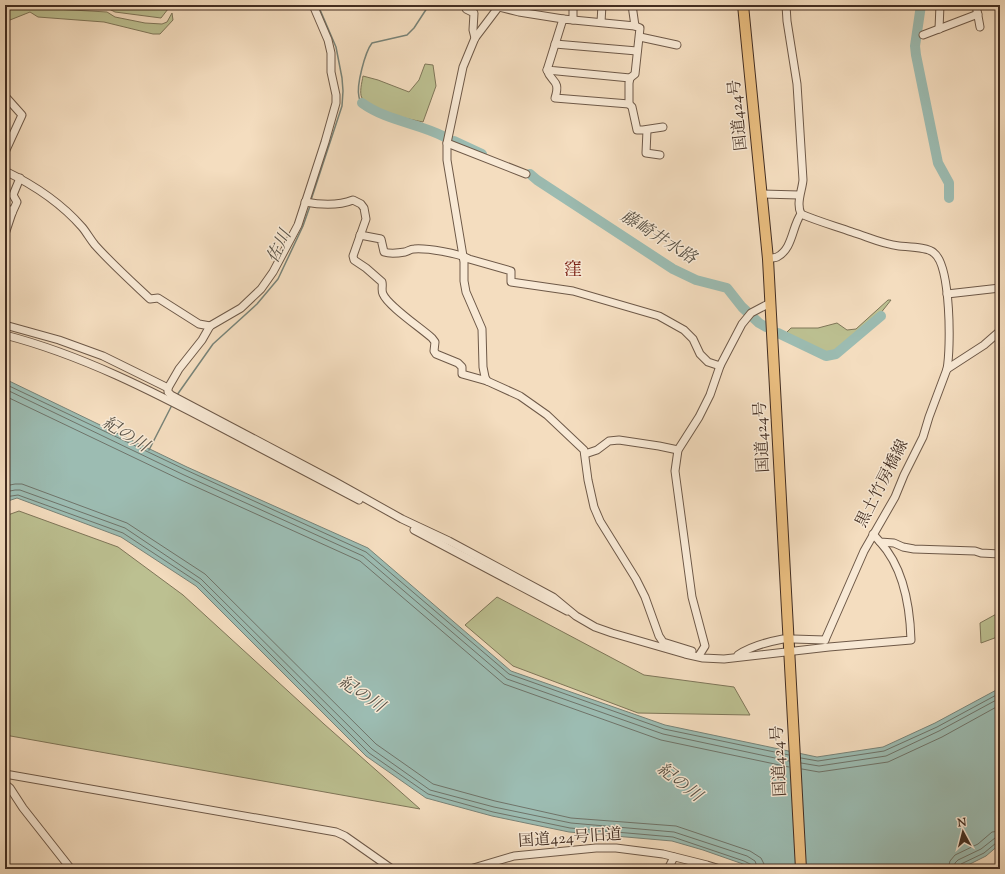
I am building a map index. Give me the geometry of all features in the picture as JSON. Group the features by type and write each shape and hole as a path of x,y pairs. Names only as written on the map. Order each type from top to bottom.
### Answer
{"highway":[{"name":"国道424号","path":"742,5 768,259 801,869"}],"street":[{"path":"169,394 179,368 202,340 210,326 241,308 261,289 273,272 298,225 336,103 336,95 331,72 331,53 328,40 313,5"},
{"path":"466,5 466,9 474,13 473,30 475,38"},
{"path":"573,20 574,5"},
{"path":"601,22 602,5"},
{"path":"632,5 635,26"},
{"path":"768,259 777,257 788,246 800,214 799,195 802,190 804,180 797,84 787,21 786,5"},
{"path":"938,29 940,5"},
{"path":"976,5 980,27"},
{"path":"487,381 483,367 482,329 466,292 464,282 462,256 447,160 447,143 463,67 475,38 500,6 519,12 563,19 601,22 635,26 640,28 635,74 630,78 629,83 629,104 632,107 637,130 663,128"},
{"path":"923,35 978,14"},
{"path":"563,19 547,70 556,81 557,88 555,98 629,104"},
{"path":"640,37 677,45"},
{"path":"555,44 637,51"},
{"path":"547,70 630,78"},
{"path":"5,96 22,115 5,152"},
{"path":"647,130 646,153 660,155"},
{"path":"447,143 526,174"},
{"path":"5,171 20,178 58,204 82,227 95,245 150,299 158,298 199,324 210,326"},
{"path":"5,234 17,202 13,194 20,178"},
{"path":"762,194 799,195"},
{"path":"306,202 315,204 342,204 353,200 364,208 366,219 364,228 353,256 354,260 382,282 383,296 399,312 432,338 435,342 434,351 436,354 458,363 462,367 462,374 487,381 520,396 547,415 584,450 588,480 594,507 600,521 636,579 645,597 659,636 663,642 712,658"},
{"path":"5,206 12,213"},
{"name":"黒土竹房橋線","path":"800,214 886,244 932,251 938,256 941,262 947,294 949,319 949,361 923,437 895,497 864,551 827,644"},
{"path":"360,235 381,239 384,252 387,253 402,252 412,248 462,256 511,271 511,282 573,291 660,316 684,330 693,339 700,354 708,362 720,366"},
{"path":"947,294 1000,288"},
{"path":"700,654 705,646 691,590 675,471 678,450 699,417 710,395 720,366 742,324 750,314 770,303"},
{"path":"5,325 59,340 103,356 169,394 179,402 332,480 402,519 449,541 552,597 576,616 595,627 660,648 697,657 789,657 827,644"},
{"path":"947,369 984,345 1000,331"},
{"path":"5,335 70,355 120,376 169,394"},
{"path":"585,454 597,450 609,441 619,440 678,450"},
{"path":"793,639 827,644 911,640 909,613 902,579 886,549 873,534"},
{"path":"880,542 894,543 903,547 914,549 975,551 981,553 1000,554"},
{"path":"737,657 739,654 754,647 783,639"},
{"path":"5,774 336,832 346,836 392,869"},
{"path":"5,784 10,788 23,808 71,869"},
{"name":"国道424号旧道","path":"470,869 514,856 596,848 634,850 708,864 720,869"},
{"path":"668,869 674,857"}],"green space":[{"path":"23,5 49,5 55,9 107,12 115,17 145,23 162,24 167,22 172,13 173,20 160,34 153,34 104,22 38,17 30,12 5,22 5,9 20,7"},
{"path":"94,5 169,5 168,9 161,18 115,12 105,7 94,7"},
{"path":"425,64 433,65 436,86 423,122 399,117 381,111 366,103 362,98 361,90 363,76 409,92 419,80"},
{"path":"888,300 891,300 880,314 837,350 828,353 822,352 785,334 791,328 818,328 837,323 847,330 856,329"},
{"path":"19,511 118,547 183,595 324,724 420,809 5,735 5,516"},
{"path":"497,597 644,675 734,687 750,715 638,713 513,666 465,625"},
{"path":"1000,612 1000,636 981,643 980,623"}],"water":[{"name":"紀の川","path":"5,379 187,467 368,548 511,671 665,725 817,757 883,747 935,723 1000,688 1000,844 986,856 960,869 752,869 743,864 703,850 672,841 569,832 492,816 426,798 366,756 196,586 121,537 17,498 5,502"}],"waterway":[{"name":"佐川","path":"311,200 342,106 343,91 336,47 318,5"},
{"path":"362,103 358,92 360,77 369,47 372,43 407,35 414,28 429,5"},
{"name":"藤崎井水路","path":"921,5 915,46 916,55 938,163 949,183 949,198"},
{"name":"藤崎井水路","path":"362,103 382,114 435,132 445,137"},
{"name":"藤崎井水路","path":"454,141 482,154"},
{"name":"藤崎井水路","path":"530,174 673,269 696,280 727,288 742,307 759,323 766,327"},
{"name":"佐川","path":"177,395 213,344 257,304 278,279 303,226 310,206"},
{"name":"藤崎井水路","path":"778,333 826,356 836,354 881,316"},
{"name":"佐川","path":"149,450 172,405"}],"district":[{"name":"窪","path":"573,271"}]}
